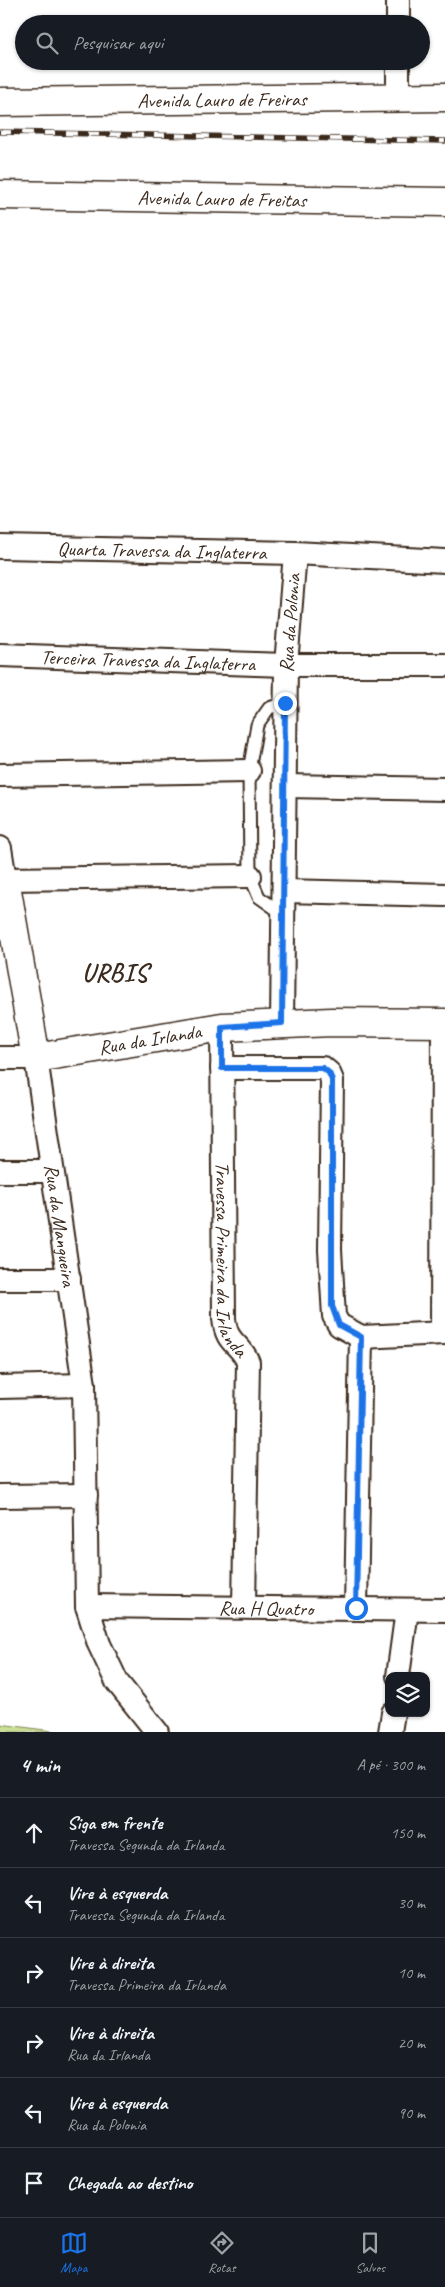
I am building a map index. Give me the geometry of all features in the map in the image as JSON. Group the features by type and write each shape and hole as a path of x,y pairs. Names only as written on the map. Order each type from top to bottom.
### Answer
{"street":[{"path":"398,0 398,15"},
{"path":"398,70 398,97"},
{"name":"Avenida Lauro de Freiras","path":"0,102 445,97"},
{"name":"Avenida Lauro de Freitas","path":"0,195 445,202"},
{"name":"Quarta Travessa da Inglaterra","path":"0,547 295,553 445,562"},
{"name":"Rua da Polonia","path":"282,1023 286,664 295,553"},
{"name":"Terceira Travessa da Inglaterra","path":"0,655 286,664 445,665"},
{"path":"0,775 249,771"},
{"path":"286,786 445,789"},
{"name":"Rua da Mangueira","path":"0,848 2,879 36,1058 84,1385 87,1606 99,1644 118,1682 158,1732"},
{"path":"2,879 250,876"},
{"path":"284,891 445,895"},
{"name":"Rua da Irlanda","path":"36,1058 222,1027 282,1023 444,1023"},
{"path":"222,1068 323,1068 329,1073 332,1080 332,1306 339,1325 361,1337 444,1333 444,1023"},
{"name":"Travessa Primeira da Irlanda","path":"222,1027 224,1318 226,1335 241,1350 248,1362 244,1607"},
{"path":"0,1058 36,1058"},
{"path":"0,1171 52,1171"},
{"path":"0,1279 69,1279"},
{"path":"356,1608 361,1337"},
{"path":"0,1386 84,1385"},
{"path":"0,1496 86,1495"},
{"name":"Rua H Quatro","path":"87,1606 445,1610"},
{"path":"399,1672 407,1610"},
{"path":"390,1732 392,1717"}],"lane":[{"path":"283,914 259,897 250,876 249,771 257,725 269,708 285,703"}],"green space":[{"path":"0,1724 60,1732 0,1732"}],"railway":[{"path":"0,132 445,141"}],"district":[{"name":"URBIS","path":"115,973"}],"route":[{"path":"285,703 286,786 282,1023 222,1027 222,1068 323,1068 329,1073 332,1080 330,1250 332,1306 334,1316 339,1325 361,1337 356,1608"}]}
